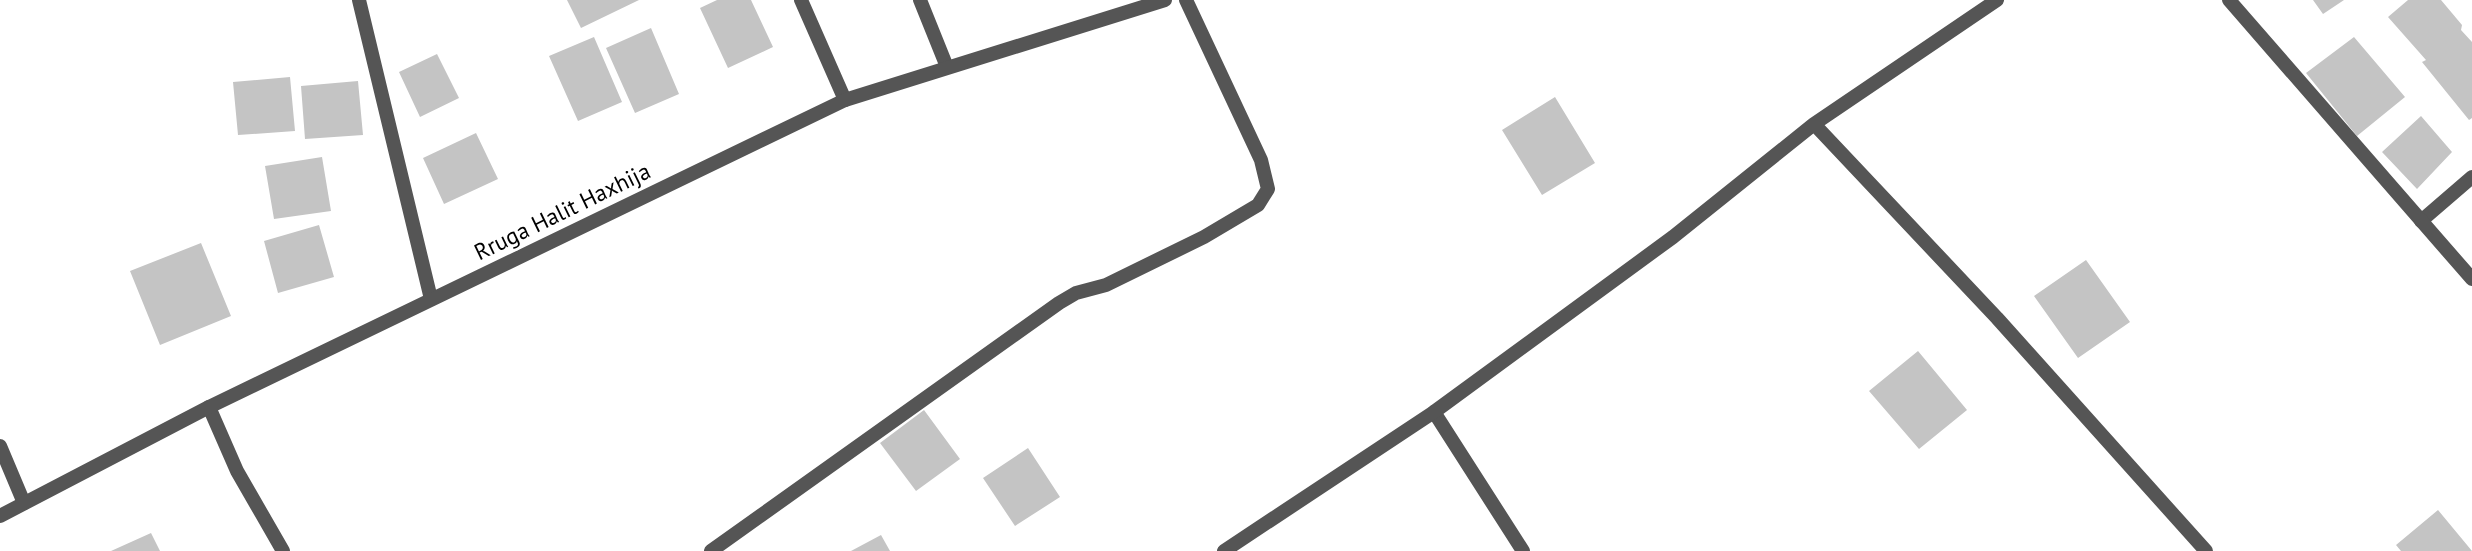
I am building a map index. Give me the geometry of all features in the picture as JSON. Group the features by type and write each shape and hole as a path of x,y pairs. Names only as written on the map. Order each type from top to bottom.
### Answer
{"street":[{"path":"359,0 431,299"},
{"path":"801,0 845,100"},
{"path":"920,0 947,67"},
{"name":"Rruga Halit Haxhija","path":"0,516 209,407 845,100 1134,5 1164,0"},
{"path":"711,551 1059,303 1076,293 1106,285 1204,237 1258,205 1268,189 1261,160 1186,0"},
{"path":"1224,551 1434,412 1673,237 1814,124 1997,0"},
{"path":"2229,0 2472,279"},
{"path":"1814,124 1997,318 2206,551"},
{"path":"2421,221 2472,177"},
{"path":"209,407 237,471 283,551"},
{"path":"1434,412 1523,551"},
{"path":"0,446 24,503"}],"building":[{"path":"567,0 639,0 581,28"},
{"path":"717,0 751,0 773,47 728,68 700,8"},
{"path":"2313,0 2344,0 2323,14"},
{"path":"2408,0 2441,0 2472,42 2472,118 2469,120 2422,62 2426,60 2388,17"},
{"path":"651,28 679,94 635,113 606,48"},
{"path":"594,37 622,102 578,121 549,56"},
{"path":"2354,37 2405,97 2357,136 2306,73"},
{"path":"437,54 459,98 420,117 399,72"},
{"path":"290,77 295,131 238,135 233,82"},
{"path":"358,81 363,135 305,139 301,86"},
{"path":"1555,97 1595,163 1542,195 1502,130"},
{"path":"2421,116 2452,152 2417,189 2382,152"},
{"path":"476,133 498,179 444,204 423,158"},
{"path":"322,157 331,211 274,219 265,166"},
{"path":"319,225 334,277 278,293 264,241"},
{"path":"201,243 231,316 160,345 130,271"},
{"path":"2086,260 2130,322 2078,358 2034,296"},
{"path":"1918,351 1967,410 1919,449 1869,391"},
{"path":"924,410 960,459 916,491 880,443"},
{"path":"1028,448 1060,497 1015,526 983,478"},
{"path":"2438,510 2472,551 2401,551 2396,545"},
{"path":"151,533 160,551 111,551"},
{"path":"881,535 890,551 851,551"}]}
